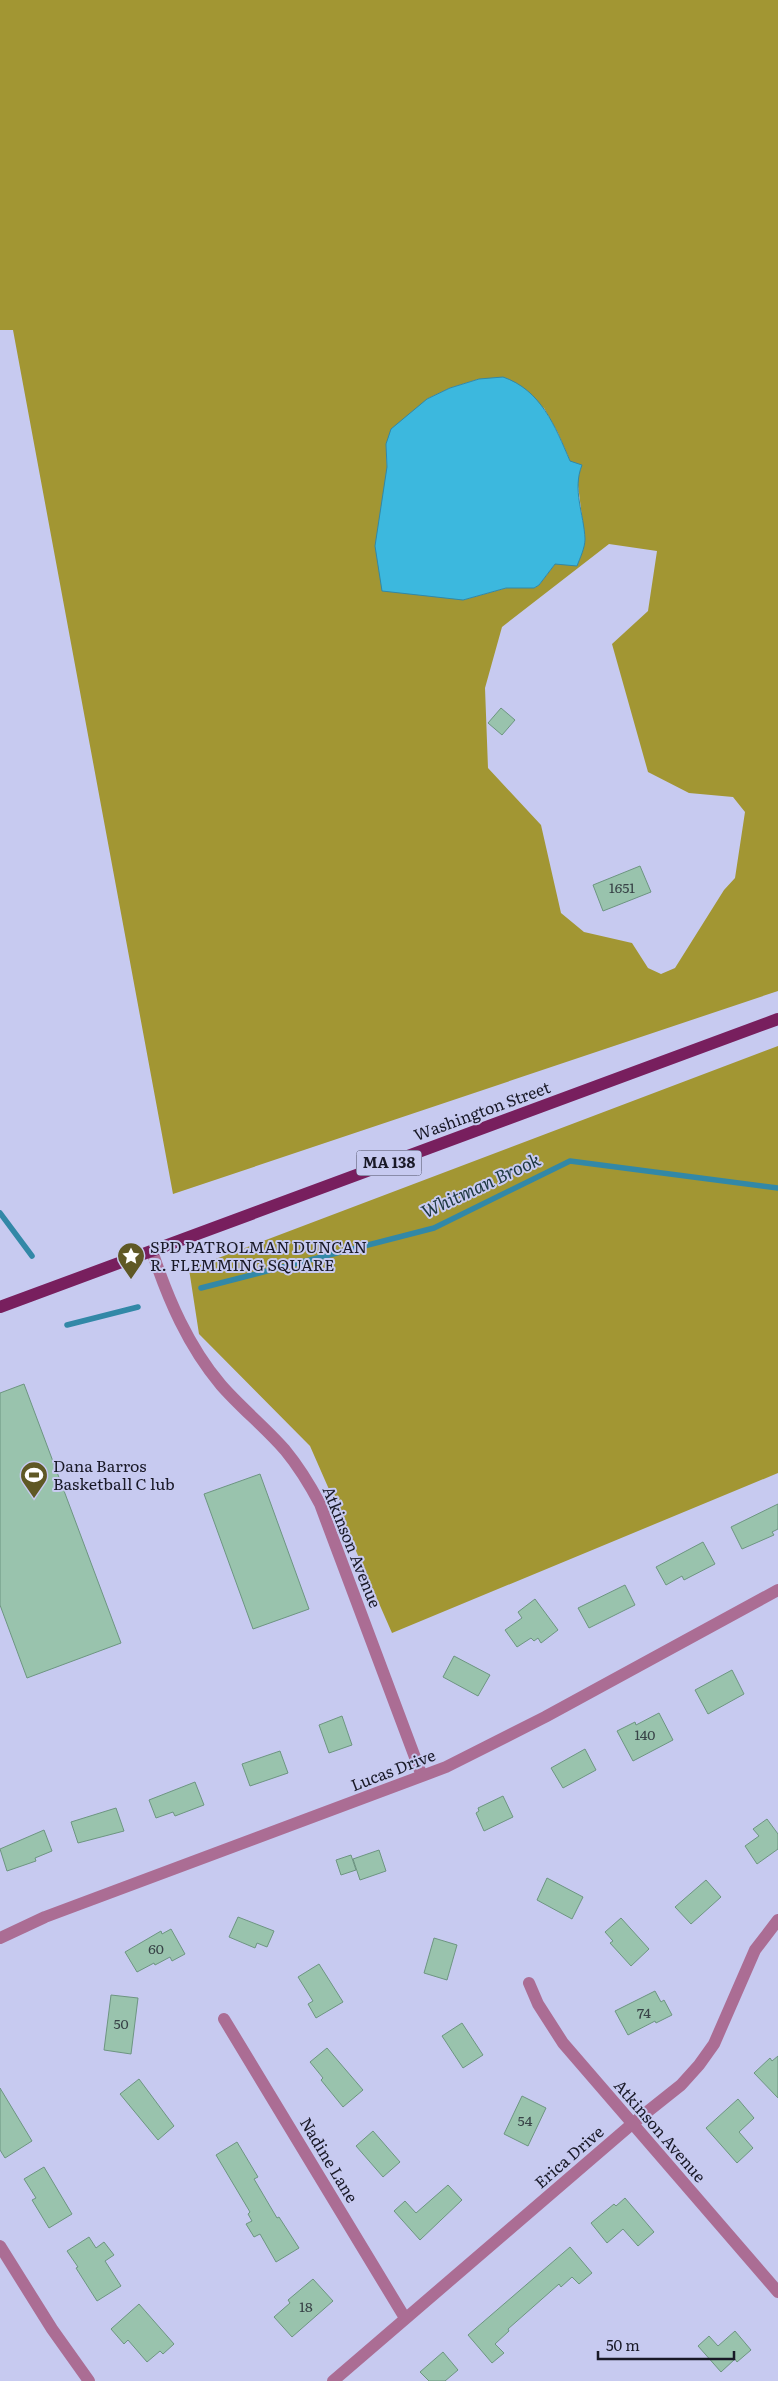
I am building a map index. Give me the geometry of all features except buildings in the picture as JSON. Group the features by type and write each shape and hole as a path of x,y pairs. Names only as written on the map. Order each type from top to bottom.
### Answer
{"main road":[{"name":"Washington Street","path":"0,1307 778,1019"}],"street":[{"name":"Atkinson Avenue","path":"152,1251 164,1287 182,1326 200,1357 221,1385 284,1450 309,1483 320,1504 422,1776"},
{"name":"Lucas Drive","path":"0,1938 54,1913 422,1776 475,1754 778,1590"},
{"name":"Erica Drive","path":"333,2381 632,2124 681,2085 714,2044 755,1950 778,1920"},
{"name":"Atkinson Avenue","path":"529,1983 538,2004 562,2043 778,2292"},
{"name":"Nadine Lane","path":"224,2019 405,2318"},
{"path":"0,2246 52,2329 89,2381"}],"shaded area":[{"path":"0,0 778,0 778,991 173,1194 13,330 0,330","holes":["479,379 544,408 558,433 577,477 585,541 555,564 539,585 534,588 506,588 463,600 387,467 386,444 427,399 450,388","609,544 657,551 648,611 612,644 648,772 689,793 733,797 745,812 735,878 724,890 675,968 661,974 648,968 632,943 584,932 561,913 541,825 488,768 485,688 502,627"]},
{"path":"778,1046 778,1473 392,1633 310,1446 199,1334 189,1269"}],"water":[{"path":"503,377 516,383 537,400 552,422 570,461 582,465 579,474 578,493 585,539 577,566 555,564 539,585 534,588 506,588 463,600 382,591 375,546 387,467 386,444 391,429 427,399 450,388 479,379"}],"waterway":[{"name":"Whitman Brook","path":"201,1288 434,1228 570,1161 778,1188"},
{"name":"Whitman Brook","path":"0,1213 32,1256"},
{"name":"Whitman Brook","path":"67,1325 138,1307"}],"place":[{"name":"SPD PATROLMAN DUNCAN R. FLEMMING SQUARE","path":"131,1280"},
{"name":"Dana Barros Basketball C lub","path":"34,1499"}]}
